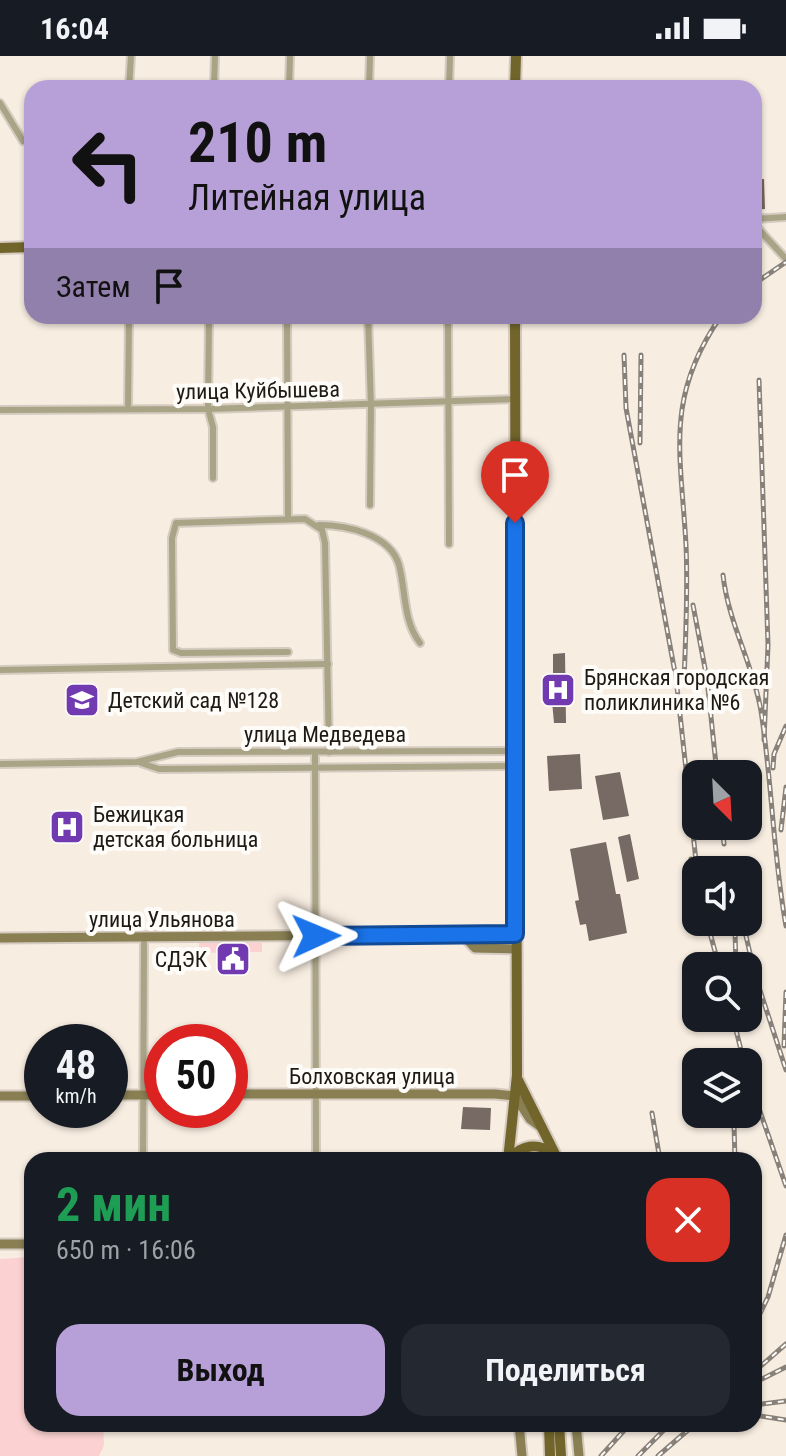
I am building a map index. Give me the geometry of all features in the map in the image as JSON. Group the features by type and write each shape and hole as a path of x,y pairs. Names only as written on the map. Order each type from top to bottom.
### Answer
{"main road":[{"path":"515,80 516,56"},
{"path":"0,248 24,247"},
{"path":"509,1152 517,1075 515,324"},
{"path":"462,934 475,948 516,949"},
{"name":"улица Ульянова","path":"0,938 515,934"},
{"path":"517,1075 523,1095 555,1152"},
{"name":"Болховская улица","path":"248,1094 515,1096"},
{"path":"128,1095 143,1095"},
{"path":"0,1096 24,1096"},
{"path":"515,1096 530,1119 541,1127"},
{"path":"517,1152 533,1146 551,1152"},
{"path":"0,1244 24,1244"},
{"path":"520,1432 522,1456"},
{"path":"551,1432 556,1455"},
{"path":"556,1455 558,1432"},
{"path":"577,1432 579,1456"}],"street":[{"path":"130,80 131,56"},
{"path":"214,80 215,56"},
{"path":"289,80 290,56"},
{"path":"369,80 370,56"},
{"path":"449,80 450,56"},
{"path":"0,103 23,141"},
{"path":"762,220 786,217"},
{"path":"762,230 786,259"},
{"path":"128,409 129,324"},
{"path":"209,324 208,409 213,427 213,478"},
{"path":"287,324 288,519"},
{"path":"368,324 370,505"},
{"path":"448,324 449,544"},
{"name":"улица Куйбышева","path":"0,410 371,406 516,399"},
{"path":"288,652 181,653 172,646 172,538 176,523 305,519 319,525 366,533 396,557 410,630 420,643"},
{"path":"319,525 325,543 329,752"},
{"path":"0,670 328,664"},
{"name":"улица Медведева","path":"0,764 137,762 178,752 516,751"},
{"path":"315,752 316,1152"},
{"name":"улица Медведева","path":"137,762 159,769 516,766"},
{"path":"143,1152 144,938"}],"shaded area":[{"path":"199,943 262,943 262,952 199,953"},
{"path":"24,1258 24,1432 103,1432 104,1445 99,1456 0,1456 0,1259"}],"building":[{"path":"762,179 764,179 765,209 762,209"},
{"path":"565,653 566,723 554,723 550,679 553,679 553,654"},
{"path":"580,754 582,789 549,791 547,756"},
{"path":"620,772 629,816 603,820 595,776"},
{"path":"630,834 639,879 627,882 618,837"},
{"path":"606,842 627,933 589,941 586,924 580,925 575,901 579,900 570,849"},
{"path":"463,1107 491,1108 490,1130 461,1129"}],"railway":[{"path":"762,278 786,262"},
{"path":"684,679 687,562 680,427 691,373 716,324"},
{"path":"624,355 626,408 676,678 695,856"},
{"path":"640,443 641,355"},
{"path":"759,380 768,645 764,740"},
{"path":"723,575 730,609 761,711 786,926"},
{"path":"693,605 707,679 716,760"},
{"path":"773,768 774,754 786,726"},
{"path":"781,830 786,787"},
{"path":"724,840 724,844"},
{"path":"711,936 715,952"},
{"path":"735,936 736,952"},
{"path":"746,936 755,975 786,1070"},
{"path":"784,1046 786,992"},
{"path":"736,1032 740,1048"},
{"path":"652,1113 659,1152"},
{"path":"762,1117 786,1186"},
{"path":"734,1128 735,1152"},
{"path":"762,1309 786,1235"},
{"path":"762,1365 786,1344"},
{"path":"762,1379 786,1367"},
{"path":"762,1404 786,1401"},
{"path":"762,1416 786,1420"},
{"path":"601,1456 623,1432"},
{"path":"638,1456 662,1432"},
{"path":"658,1456 686,1432"}],"place":[{"name":"Брянская городская поликлиника №6","path":"558,690"},
{"name":"Детский сад №128","path":"82,700"},
{"name":"Бежицкая детская больница","path":"67,827"},
{"name":"СДЭК","path":"233,959"}],"route":[{"path":"316,936 515,934 515,523"}]}
